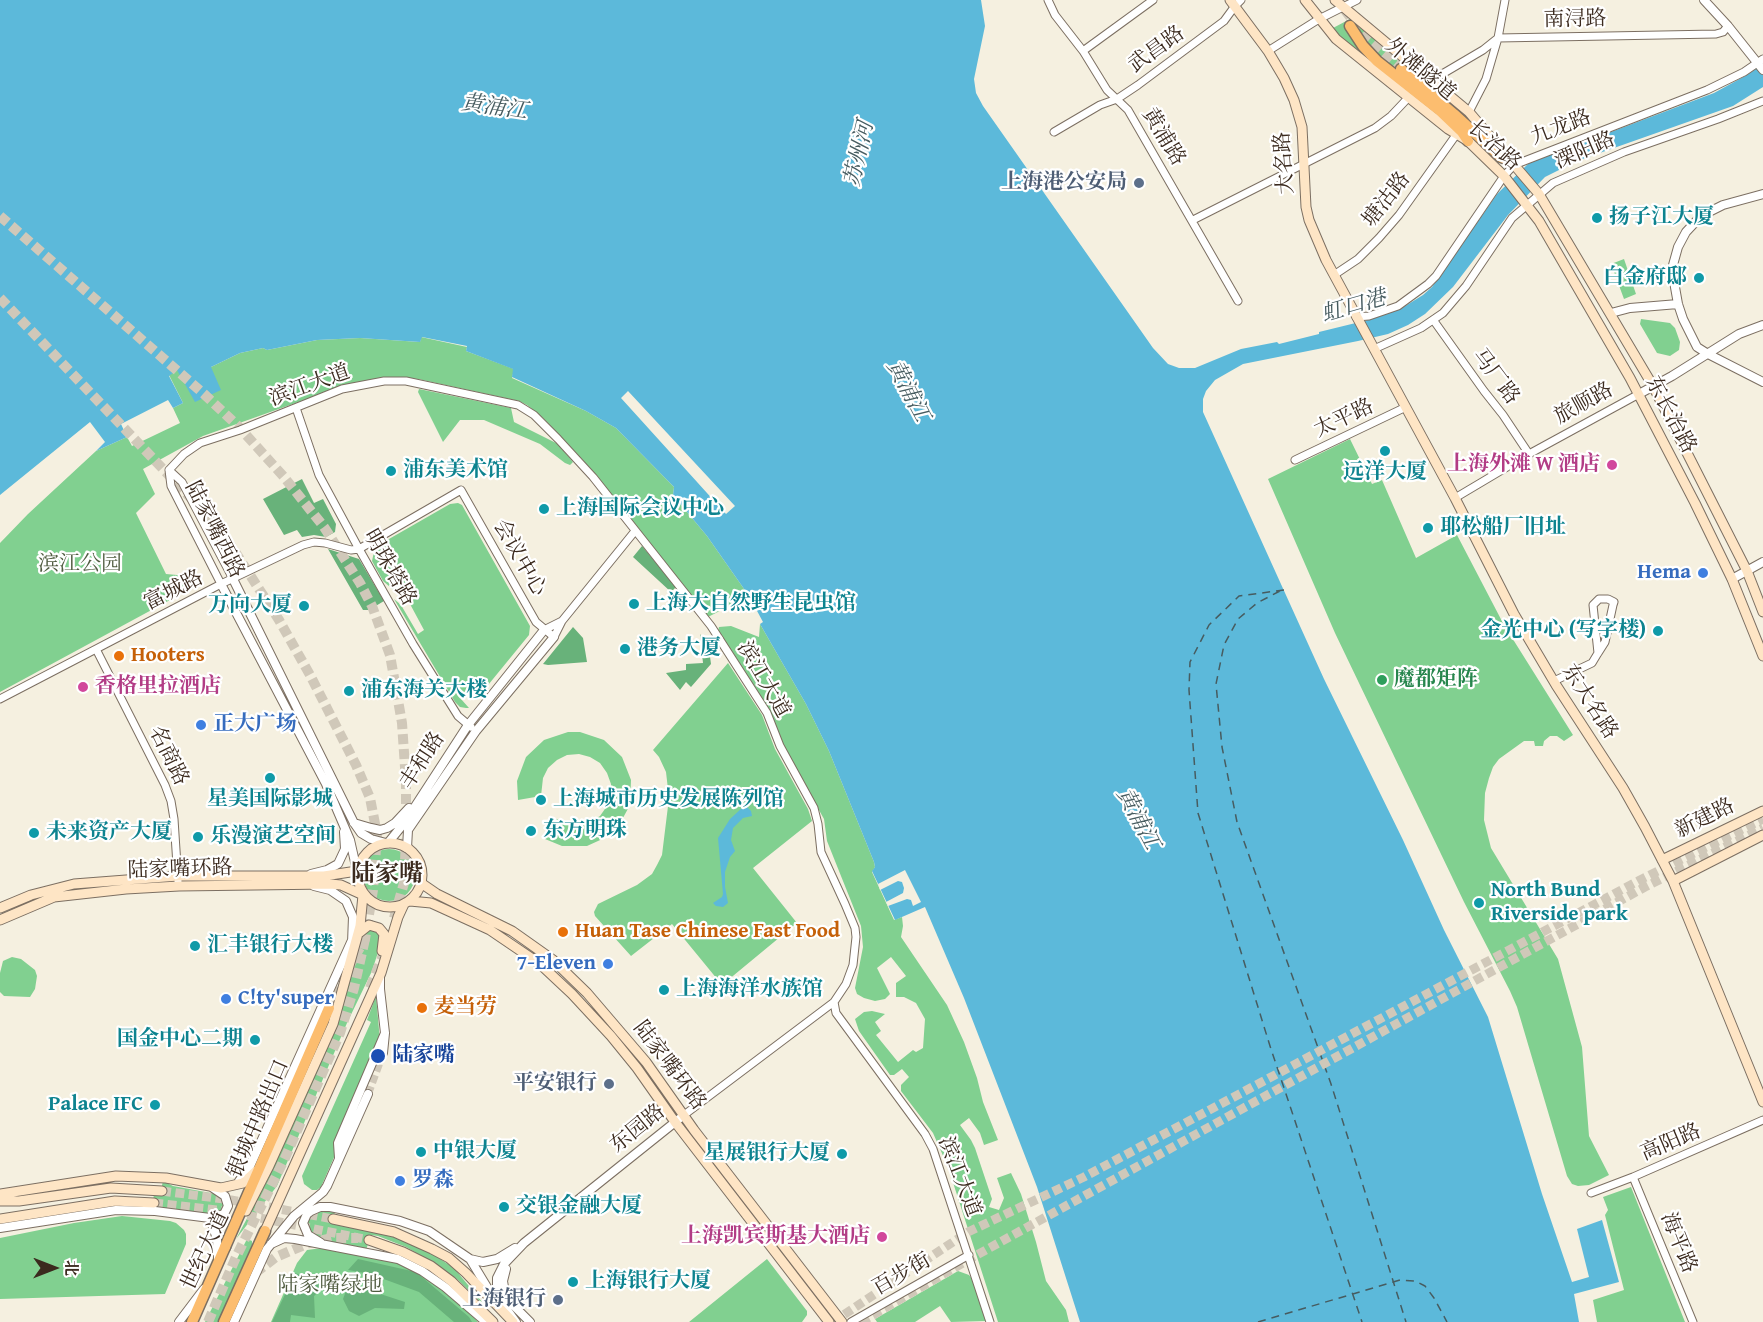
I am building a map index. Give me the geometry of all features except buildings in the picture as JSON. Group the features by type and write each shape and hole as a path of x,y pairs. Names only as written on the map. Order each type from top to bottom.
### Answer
{"main road":[{"name":"长治路","path":"1305,0 1336,39 1408,98 1456,135 1468,141 1526,203"},
{"name":"长治路","path":"1335,0 1469,112 1488,131 1527,180"},
{"name":"大名路","path":"1235,2 1288,85 1302,127 1306,207 1309,220 1360,323"},
{"name":"外滩隧道","path":"1350,26 1363,46 1377,61 1438,110 1462,132 1468,141"},
{"name":"外滩隧道","path":"1401,69 1501,157 1514,165"},
{"name":"东长治路","path":"1527,180 1537,192 1653,386 1747,571 1763,612"},
{"name":"东长治路","path":"1526,203 1539,221 1639,394 1732,579 1763,656"},
{"name":"东大名路","path":"1360,323 1455,498 1514,614 1623,788 1673,881 1763,1102"},
{"name":"新建路","path":"1662,860 1763,811"},
{"name":"新建路","path":"1673,881 1763,835"},
{"path":"224,1322 382,970 398,916 417,893 421,883 420,863 407,848 387,843 367,851 357,871 358,883 363,895 370,902 387,908 407,903"},
{"name":"陆家嘴环路","path":"0,908 31,895 74,884 324,876 357,871"},
{"name":"陆家嘴环路","path":"0,920 54,897 178,881 341,885 363,895"},
{"name":"陆家嘴环路","path":"421,883 437,894 512,931 553,960 612,1021 646,1062 842,1322"},
{"name":"世纪大道","path":"194,1322 333,1024 363,908 363,895"},
{"name":"陆家嘴环路","path":"407,903 430,903 468,920 511,944 540,964 572,994 637,1068 675,1122 829,1321"},
{"path":"355,936 369,925 382,930 385,938 380,958 382,970"},
{"name":"银城中路出口","path":"225,1247 328,1008"},
{"path":"0,1194 116,1176 165,1178 213,1188 229,1187 248,1180 259,1167"},
{"path":"0,1201 19,1201 111,1188 162,1191"},
{"path":"0,1219 114,1201 154,1203"},
{"path":"333,1219 394,1232 432,1249 458,1265 514,1322"},
{"path":"369,1240 394,1248 430,1266 451,1281 493,1322"},
{"name":"世纪大道","path":"194,1322 225,1247"}],"street":[{"name":"黄浦路","path":"1048,0 1055,15 1083,51 1107,90 1128,110 1238,301"},
{"path":"1083,51 1153,0"},
{"path":"1268,51 1319,19 1357,0"},
{"path":"1469,112 1486,80 1498,38 1505,0"},
{"path":"1704,0 1761,64"},
{"name":"武昌路","path":"1054,132 1100,105 1117,99 1224,21 1235,2"},
{"name":"南浔路","path":"1498,38 1716,34 1723,32 1728,26"},
{"path":"1432,80 1483,50 1498,38"},
{"name":"九龙路","path":"1360,323 1369,316 1398,306 1436,276 1514,165 1707,90 1761,64"},
{"path":"1193,220 1375,128 1391,116 1408,98"},
{"name":"溧阳路","path":"1372,345 1434,321 1443,313 1466,286 1504,229 1537,192 1561,178 1598,162 1763,101"},
{"name":"塘沽路","path":"1334,274 1358,259 1379,238 1399,215 1456,135"},
{"path":"1763,194 1712,209 1701,216 1686,232 1678,247 1673,265 1678,303 1691,338 1697,347 1763,382"},
{"path":"1611,313 1630,308 1678,303"},
{"name":"马厂路","path":"1434,321 1529,454"},
{"name":"旅顺路","path":"1455,498 1529,454 1653,386 1739,334 1763,325"},
{"name":"滨江大道","path":"169,470 184,454 200,443 240,430 352,386 394,380 426,384 518,405 525,408 558,439 593,477 711,626 767,713 780,746 814,808 821,852 855,928 856,937 854,965 846,984 834,1002 836,1013 925,1134 933,1149 990,1322"},
{"name":"太平路","path":"1295,460 1406,407"},
{"name":"明珠塔路","path":"296,408 319,475 359,549 413,644 458,716 476,731"},
{"name":"陆家嘴西路","path":"169,470 182,482 354,823 361,833 370,839 387,843"},
{"name":"陆家嘴西路","path":"169,470 171,486 326,784 350,840 357,871"},
{"name":"会议中心","path":"359,549 461,490 536,622 554,638"},
{"name":"丰和路","path":"407,848 408,830 476,731 554,638 562,621 635,531"},
{"name":"富城路","path":"0,699 221,584 282,555 314,542 351,550 359,549"},
{"path":"1732,579 1763,562"},
{"path":"1554,681 1592,663 1605,642 1614,602 1608,599 1599,599 1593,605 1598,653"},
{"name":"丰和路","path":"387,843 405,822 468,725 544,630 562,621"},
{"name":"名商路","path":"96,649 171,801 178,881"},
{"path":"354,823 370,828 387,828 407,811 420,791 427,789"},
{"path":"304,875 327,870 338,864 345,849 340,817"},
{"path":"229,1187 243,1178 250,1167 355,936 353,916 346,901 330,890 310,885"},
{"path":"382,970 380,989 385,1033 383,1053"},
{"name":"东园路","path":"524,1243 684,1115 834,1002"},
{"path":"339,1162 338,1143 385,1033"},
{"path":"234,1322 267,1249 294,1216 323,1192 339,1162 368,1094"},
{"name":"高阳路","path":"1591,1193 1633,1177 1763,1119"},
{"name":"海平路","path":"1633,1177 1693,1322"},
{"path":"0,1228 116,1210 141,1210 210,1218 224,1214 228,1206 225,1196 213,1188"},
{"path":"321,1243 308,1236 303,1223 307,1214 320,1207 400,1221 429,1231 470,1259 483,1262 497,1259 524,1243"},
{"path":"178,1322 207,1286 218,1257 217,1239 210,1218"},
{"path":"267,1249 274,1242 284,1238 398,1259 422,1271 445,1287 486,1322"},
{"path":"514,1322 499,1297 497,1283 504,1264 524,1243"},
{"path":"524,1243 506,1269 503,1287 508,1299 530,1322"},
{"name":"百步街","path":"851,1322 969,1255"},
{"path":"470,1259 495,1302"}],"green space":[{"path":"1350,19 1404,67 1404,75 1369,58 1366,60 1333,30"},
{"path":"1624,259 1636,294 1624,299 1611,264"},
{"path":"1641,319 1670,323 1675,328 1680,342 1679,350 1670,356 1657,353 1640,324"},
{"name":"滨江公园","path":"421,337 467,347 466,351 514,369 512,378 586,411 616,428 674,487 673,495 707,536 749,596 708,617 582,459 543,418 527,405 519,401 418,379 391,377 349,384 203,436 143,469 155,494 136,513 166,574 188,576 194,587 0,692 0,543 96,451 127,437 132,446 180,423 173,408 183,403 169,375 177,370 211,367 240,353 263,348 267,350 317,340 360,338 420,342"},
{"path":"419,389 511,408 514,422 558,444 573,462 570,465 565,463 540,444 484,420 460,420 443,442 418,392"},
{"path":"1350,439 1372,484 1382,480 1416,558 1457,535 1504,625 1573,735 1564,741 1557,736 1550,736 1544,741 1543,746 1535,746 1534,741 1524,741 1499,759 1493,767 1485,793 1484,820 1491,848 1558,959 1582,1047 1589,1136 1609,1175 1589,1185 1572,1184 1567,1176 1517,1007 1335,633 1268,479"},
{"path":"302,479 314,503 323,499 336,524 335,532 326,537 314,535 302,537 297,530 284,535 263,499"},
{"path":"450,504 462,505 530,626 529,635 484,690 474,683 461,696 469,708 460,707 455,702 394,599 401,605 418,634 424,630 410,604 383,581 372,561 375,547"},
{"path":"642,546 676,587 671,592 633,557"},
{"path":"328,549 359,559 384,601 369,610 363,610"},
{"path":"760,624 806,704 829,751 874,862 875,867 872,872 894,920 902,917 901,937 947,1005 964,1042 998,1140 984,1145 980,1133 969,1118 960,1125 975,1148 992,1199 989,1207 999,1210 1004,1198 997,1178 1011,1173 1021,1194 1046,1281 1066,1310 1069,1322 998,1322 948,1167 933,1133 901,1091 901,1085 909,1077 902,1069 890,1075 859,1031 855,1019 864,1012 885,1014 875,1022 881,1031 876,1035 898,1062 913,1050 916,1052 923,1048 925,1019 916,1003 904,997 896,997 896,983 906,976 891,957 877,968 890,994 885,999 875,1001 857,994 855,988 863,947 861,926 827,841 824,819 782,744 769,712 718,631 719,627 731,626 759,637"},
{"path":"573,627 583,638 587,662 543,664"},
{"path":"700,634 709,649 711,664 691,687 686,682 680,690 666,673 686,670 686,664 703,663"},
{"path":"728,663 762,715 775,749 808,809 812,821 753,868 797,923 722,985 672,924 631,956 595,916 594,912 598,904 637,885 652,874 657,865 662,855 669,798 666,772 653,750"},
{"path":"568,732 580,732 604,740 622,757 631,780 630,805 618,827 609,836 587,846 562,846 545,839 557,819 568,824 579,825 600,816 611,795 611,784 600,763 579,754 567,755 548,768 543,778 541,796 518,800 517,781 526,757 544,740"},
{"path":"389,849 399,851 407,857 413,865 415,875 413,885 407,893 399,899 389,901 379,899 371,893 365,885 363,875 365,865 371,857 379,851"},
{"path":"368,928 375,928 381,935 381,943 372,971 347,1023 277,1186 236,1239 268,1179 340,1015 362,936"},
{"path":"12,957 21,959 35,970 37,976 35,989 30,997 4,996 0,992 0,973 3,961"},
{"path":"376,996 380,1041 356,1107 321,1187 312,1190 304,1184 302,1176 371,1022 367,1020"},
{"path":"163,1181 173,1186 216,1194 221,1196 225,1205 221,1212 214,1214 152,1208 154,1194 160,1194"},
{"path":"1631,1187 1685,1322 1597,1322 1593,1300 1624,1290 1605,1215 1608,1210 1603,1197"},
{"path":"316,1210 335,1211 333,1224 404,1240 431,1253 454,1268 487,1308 458,1280 406,1247 371,1235 366,1250 314,1237 306,1224"},
{"path":"122,1216 170,1221 184,1230 186,1244 165,1294 0,1299 0,1238"},
{"path":"247,1239 252,1241 252,1245 218,1322 205,1322"},
{"name":"陆家嘴绿地","path":"322,1248 397,1262 428,1276 478,1322 271,1322 297,1263 307,1250"},
{"path":"358,1259 416,1272 472,1322 454,1322 419,1292 370,1274 348,1270"},
{"path":"767,1259 807,1311 802,1322 689,1322"},
{"path":"958,1271 969,1275 973,1280 986,1321 951,1322 940,1306 915,1322 877,1322 875,1319"},
{"path":"295,1273 326,1285 314,1296 315,1318 291,1315 290,1322 272,1322"},
{"path":"362,1288 405,1302 404,1309 375,1308 359,1316 349,1311 343,1299 346,1291"}],"water":[{"path":"0,0 981,0 985,26 974,79 976,93 1153,348 1168,364 1179,368 1195,368 1241,349 1277,342 1279,344 1319,334 1319,332 1372,319 1402,308 1432,287 1497,194 1529,163 1714,93 1763,64 1763,87 1733,106 1577,161 1545,177 1508,215 1453,287 1425,314 1408,325 1388,334 1243,364 1215,380 1203,399 1203,412 1324,679 1488,1017 1542,1194 1572,1282 1589,1277 1577,1229 1602,1220 1619,1282 1574,1294 1579,1322 1080,1322 1037,1187 964,998 925,907 895,920 872,871 875,867 874,862 829,751 806,704 760,624 763,622 749,596 707,536 673,495 674,487 616,428 586,411 512,377 513,369 466,351 467,346 422,337 420,342 360,338 317,340 267,350 263,348 240,353 211,367 221,390 195,402 177,370 169,376 183,403 173,408 168,400 121,424 127,437 96,451 105,442 90,422 0,495"},
{"path":"747,807 752,816 743,818 733,828 731,840 735,851 730,857 725,872 728,903 723,907 716,906 713,903 723,894 718,838 730,819 742,808"}],"pier":[{"path":"628,391 735,506 726,514 621,398"},
{"path":"905,870 921,902 913,906 911,900 907,899 888,906 886,902 903,893 902,882 898,881 880,890 878,884"}],"ferry route":[{"path":"1284,590 1239,596 1209,625 1190,662 1189,690 1198,813 1270,1046 1362,1322"},
{"path":"1280,591 1257,603 1238,619 1224,645 1216,684 1222,747 1237,822 1331,1084 1406,1322"},
{"path":"1258,1322 1400,1280 1415,1281 1425,1286 1447,1322"}],"tunnel":[{"path":"1344,9 1368,40 1401,69"},
{"path":"0,216 239,427 284,477 324,527 372,606 390,655 402,723 406,818"},
{"path":"0,298 205,513 232,547 279,620 356,765 370,798 377,834 373,890 365,939 341,980 329,1008"},
{"path":"833,1322 968,1232 1084,1177 1640,880 1763,819"},
{"path":"861,1322 975,1256 1645,887 1763,828"},
{"path":"394,918 404,883 406,839"},
{"path":"208,1322 236,1257 285,1158 340,1033 354,988 365,939"},
{"path":"370,988 383,955"},
{"path":"368,1094 383,1053"},
{"path":"162,1191 231,1200 333,1219"},
{"path":"154,1203 226,1211 369,1240"},
{"path":"255,1273 276,1257 309,1243 332,1238 358,1238"}],"place":[{"name":"上海港公安局","path":"1139,183"},
{"name":"扬子江大厦","path":"1597,218"},
{"name":"白金府邸","path":"1699,278"},
{"name":"远洋大厦","path":"1385,451"},
{"name":"上海外滩 W 酒店","path":"1612,465"},
{"name":"浦东美术馆","path":"391,471"},
{"name":"上海国际会议中心","path":"544,509"},
{"name":"耶松船厂旧址","path":"1428,528"},
{"name":"Hema","path":"1703,573"},
{"name":"上海大自然野生昆虫馆","path":"634,604"},
{"name":"万向大厦","path":"304,606"},
{"name":"金光中心 (写字楼)","path":"1658,631"},
{"name":"港务大厦","path":"625,649"},
{"name":"Hooters","path":"119,656"},
{"name":"魔都矩阵","path":"1382,680"},
{"name":"香格里拉酒店","path":"83,687"},
{"name":"浦东海关大楼","path":"349,691"},
{"name":"正大广场","path":"201,725"},
{"name":"星美国际影城","path":"270,778"},
{"name":"上海城市历史发展陈列馆","path":"541,800"},
{"name":"东方明珠","path":"531,831"},
{"name":"未来资产大厦","path":"34,833"},
{"name":"乐漫演艺空间","path":"198,837"},
{"name":"North Bund Riverside park","path":"1479,903"},
{"name":"Huan Tase Chinese Fast Food","path":"563,932"},
{"name":"汇丰银行大楼","path":"195,946"},
{"name":"7-Eleven","path":"608,964"},
{"name":"上海海洋水族馆","path":"664,990"},
{"name":"C!ty'super","path":"226,999"},
{"name":"麦当劳","path":"422,1008"},
{"name":"国金中心二期","path":"255,1040"},
{"name":"陆家嘴","path":"378,1056"},
{"name":"平安银行","path":"609,1084"},
{"name":"Palace IFC","path":"155,1105"},
{"name":"中银大厦","path":"421,1152"},
{"name":"星展银行大厦","path":"842,1154"},
{"name":"罗森","path":"400,1181"},
{"name":"交银金融大厦","path":"504,1207"},
{"name":"上海凯宾斯基大酒店","path":"882,1237"},
{"name":"上海银行大厦","path":"573,1282"},
{"name":"上海银行","path":"558,1300"}],"district":[{"name":"陆家嘴","path":"387,875"}],"water label":[{"name":"黄浦江","path":"494,108"},
{"name":"苏州河","path":"860,154"},
{"name":"虹口港","path":"1354,307"},
{"name":"黄浦江","path":"907,391"},
{"name":"黄浦江","path":"1137,819"}]}
